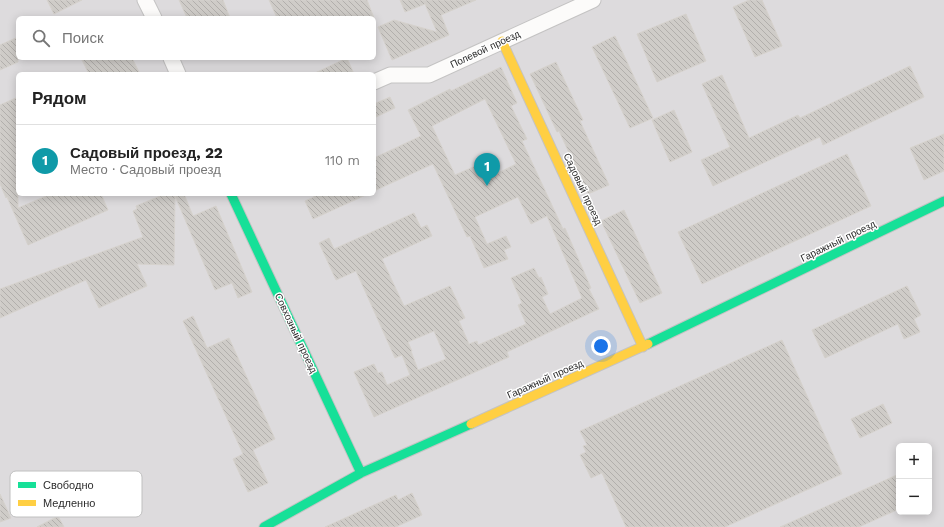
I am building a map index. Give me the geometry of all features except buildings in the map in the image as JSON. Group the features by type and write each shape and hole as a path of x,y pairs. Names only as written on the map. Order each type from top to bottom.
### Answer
{"street":[{"path":"145,0 153,16"},
{"name":"Полевой проезд","path":"376,81 390,75 429,75 593,0"},
{"name":"Садовый проезд","path":"502,41 643,347"},
{"path":"172,60 177,72"},
{"name":"Совхозный проезд","path":"232,196 361,473"},
{"name":"Гаражный проезд","path":"264,527 361,473 643,347 944,201"}],"shaded area":[{"path":"0,0 944,0 944,527 0,527"}],"traffic: fast":[{"path":"232,196 361,473"},
{"path":"648,344 944,201"},
{"path":"264,527 361,473 471,424"}],"traffic: slow":[{"path":"502,41 643,347"},
{"path":"471,424 648,344"}],"place":[{"name":"Садовый проезд, 22","path":"487,186"}]}
